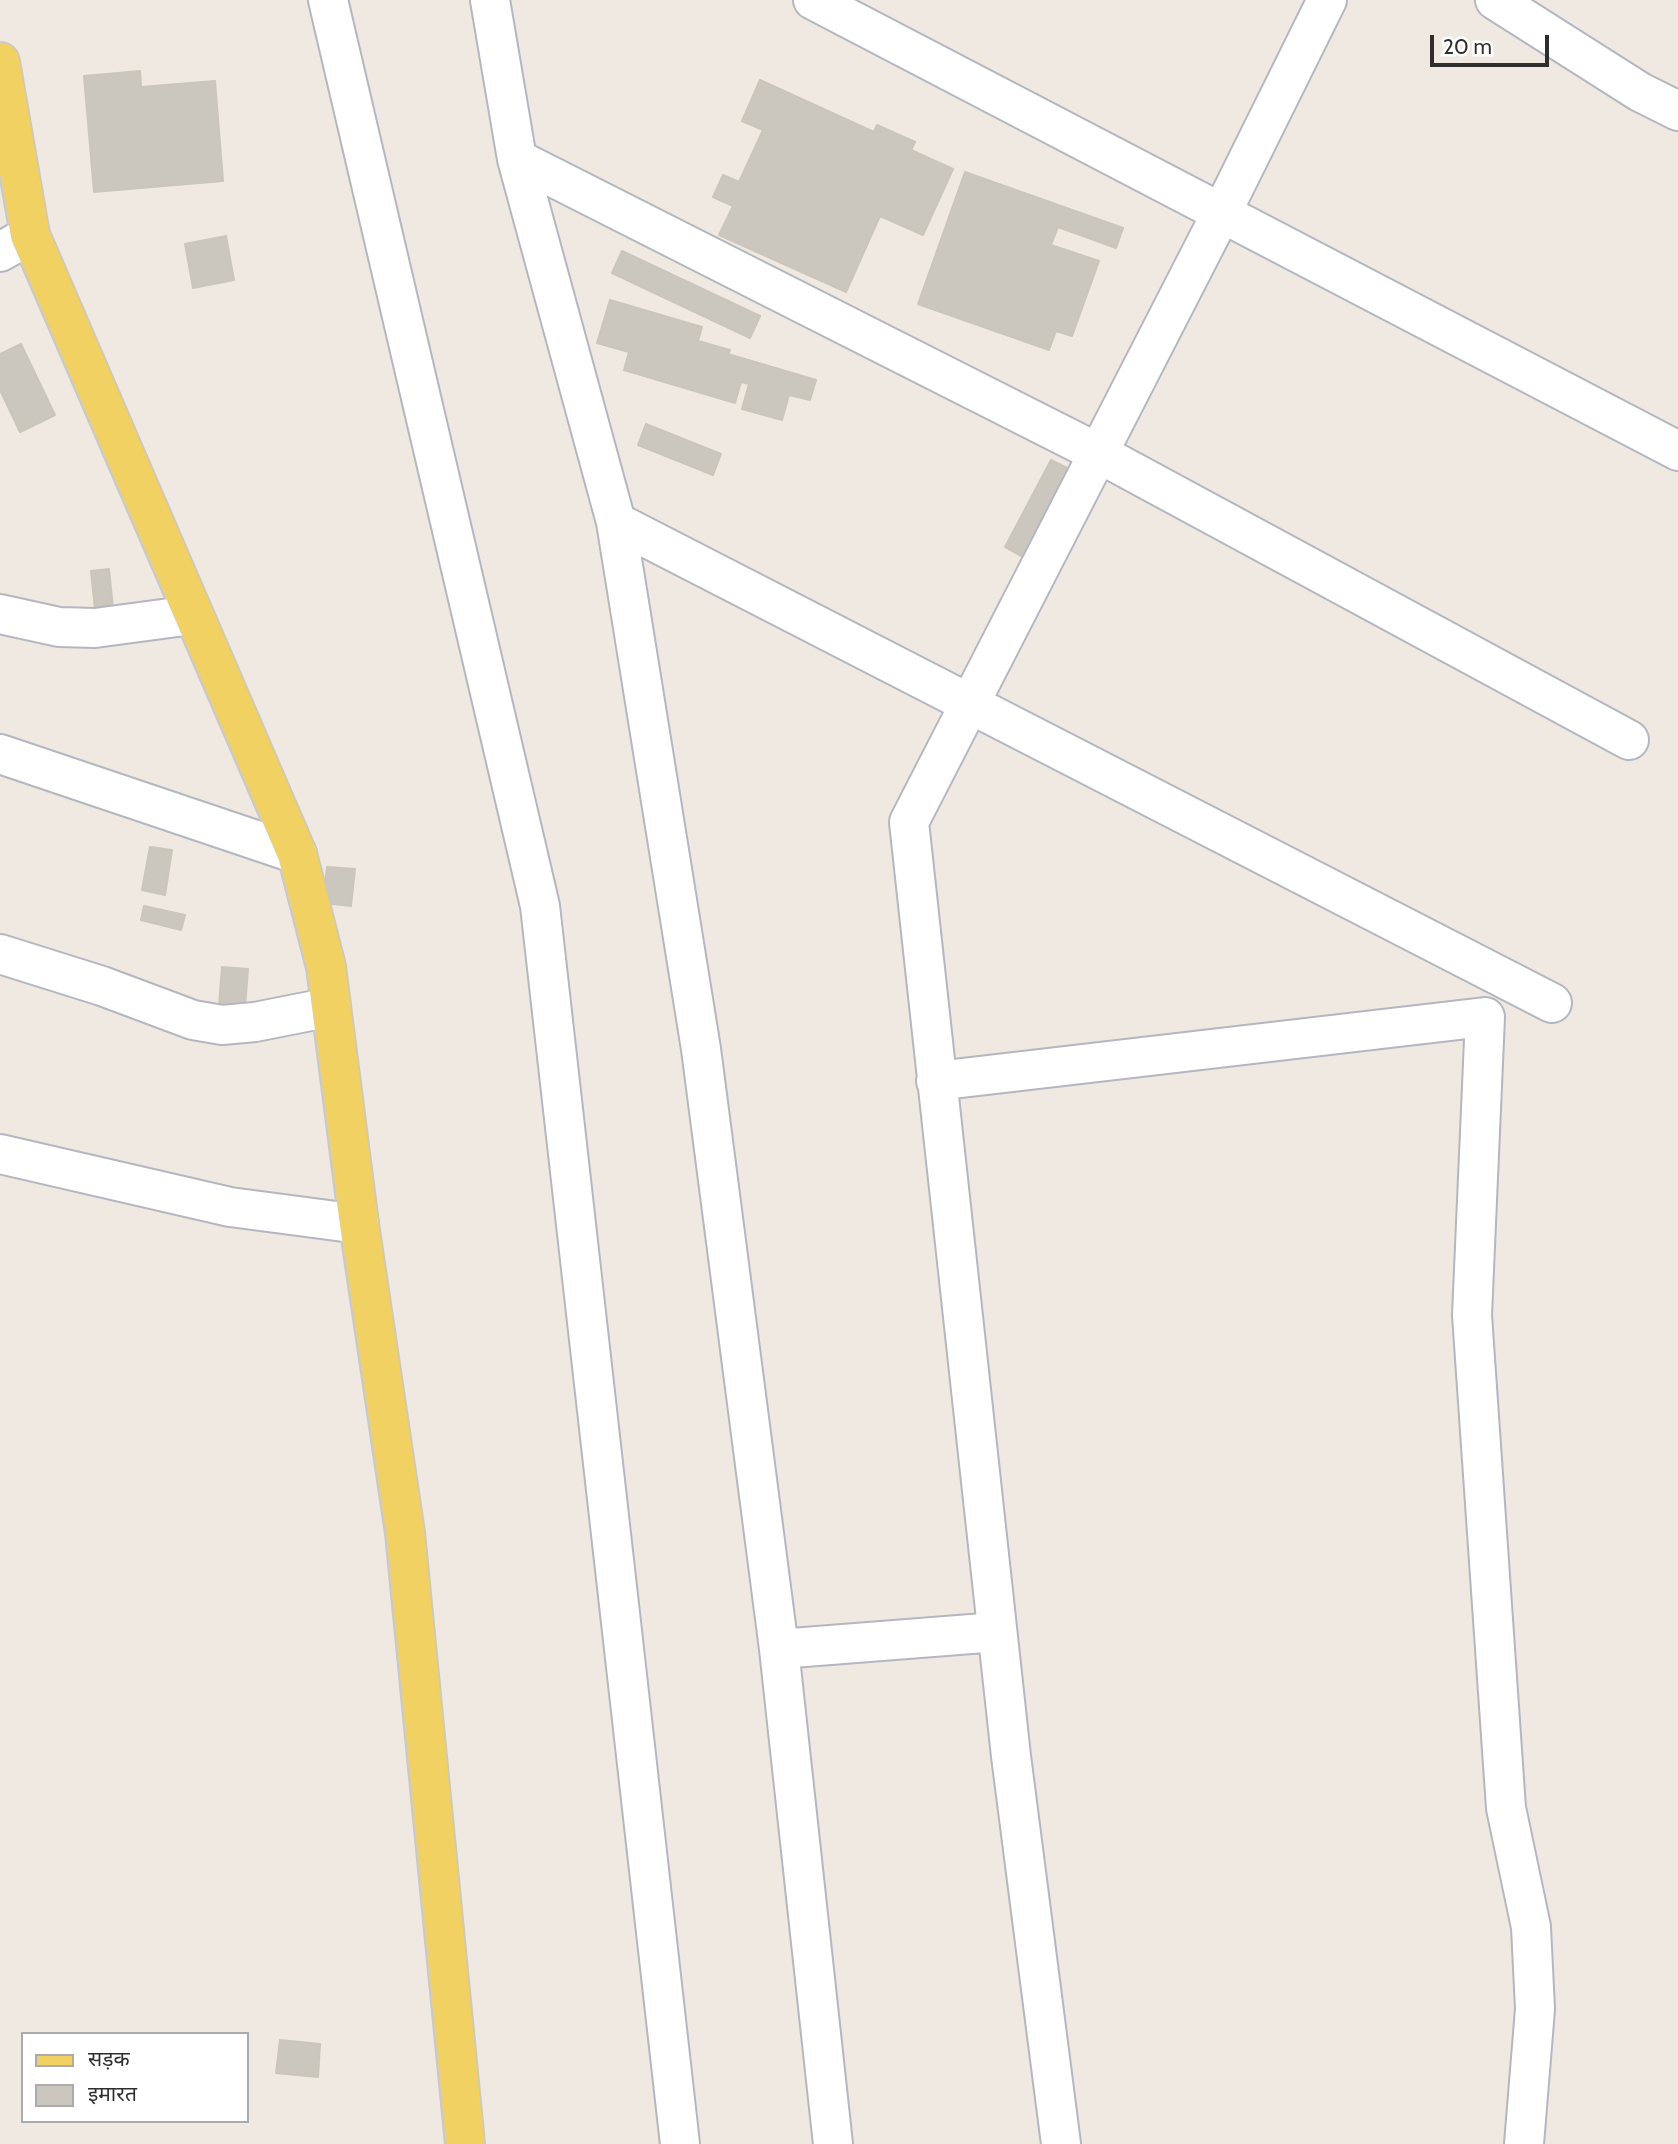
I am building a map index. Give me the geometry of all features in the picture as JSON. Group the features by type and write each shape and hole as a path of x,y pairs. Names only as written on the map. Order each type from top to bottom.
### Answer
{"main road":[{"path":"0,62 15,244 192,615 297,854 326,967 359,1224 405,1533 465,2144"}],"street":[{"path":"328,0 540,906 680,2144"},
{"path":"490,0 517,159 616,522 701,1049 779,1649 832,2144"},
{"path":"813,0 1678,451"},
{"path":"1061,2144 998,1632 909,822 1221,214 1327,0"},
{"path":"1495,0 1640,92 1678,111"},
{"path":"517,159 1098,453 1629,740"},
{"path":"616,522 1552,1003"},
{"path":"0,614 59,627 95,628 192,615"},
{"path":"0,754 297,854"},
{"path":"0,954 102,986 193,1020 222,1025 255,1022 331,1007"},
{"path":"936,1081 1485,1017 1472,1315 1506,1808 1531,1927 1535,2009 1524,2144"},
{"path":"0,1154 230,1208 359,1224"},
{"path":"779,1649 998,1632"}],"building":[{"path":"140,71 141,87 215,81 223,181 94,192 84,76"},
{"path":"760,80 874,132 877,125 915,142 911,150 953,169 923,235 880,216 846,292 719,235 733,206 713,197 723,175 739,182 763,130 742,121"},
{"path":"965,172 1123,228 1116,248 1058,227 1051,245 1099,261 1072,336 1056,331 1049,350 918,304"},
{"path":"226,236 234,280 193,288 185,244"},
{"path":"622,251 760,316 750,338 612,273"},
{"path":"610,300 702,327 698,341 730,350 728,354 816,380 810,400 789,395 782,420 742,409 749,384 741,382 735,403 624,370 629,352 597,343"},
{"path":"21,344 55,415 20,432 0,390 0,354"},
{"path":"646,424 721,454 713,475 638,445"},
{"path":"1051,460 1075,472 1028,560 1005,547"},
{"path":"109,569 113,608 95,610 91,571"},
{"path":"150,847 172,850 165,895 142,890"},
{"path":"327,867 355,869 351,906 323,903"},
{"path":"144,906 185,915 181,930 141,920"},
{"path":"222,967 248,969 245,1007 219,1005"},
{"path":"280,2040 320,2044 318,2077 276,2073"}]}
